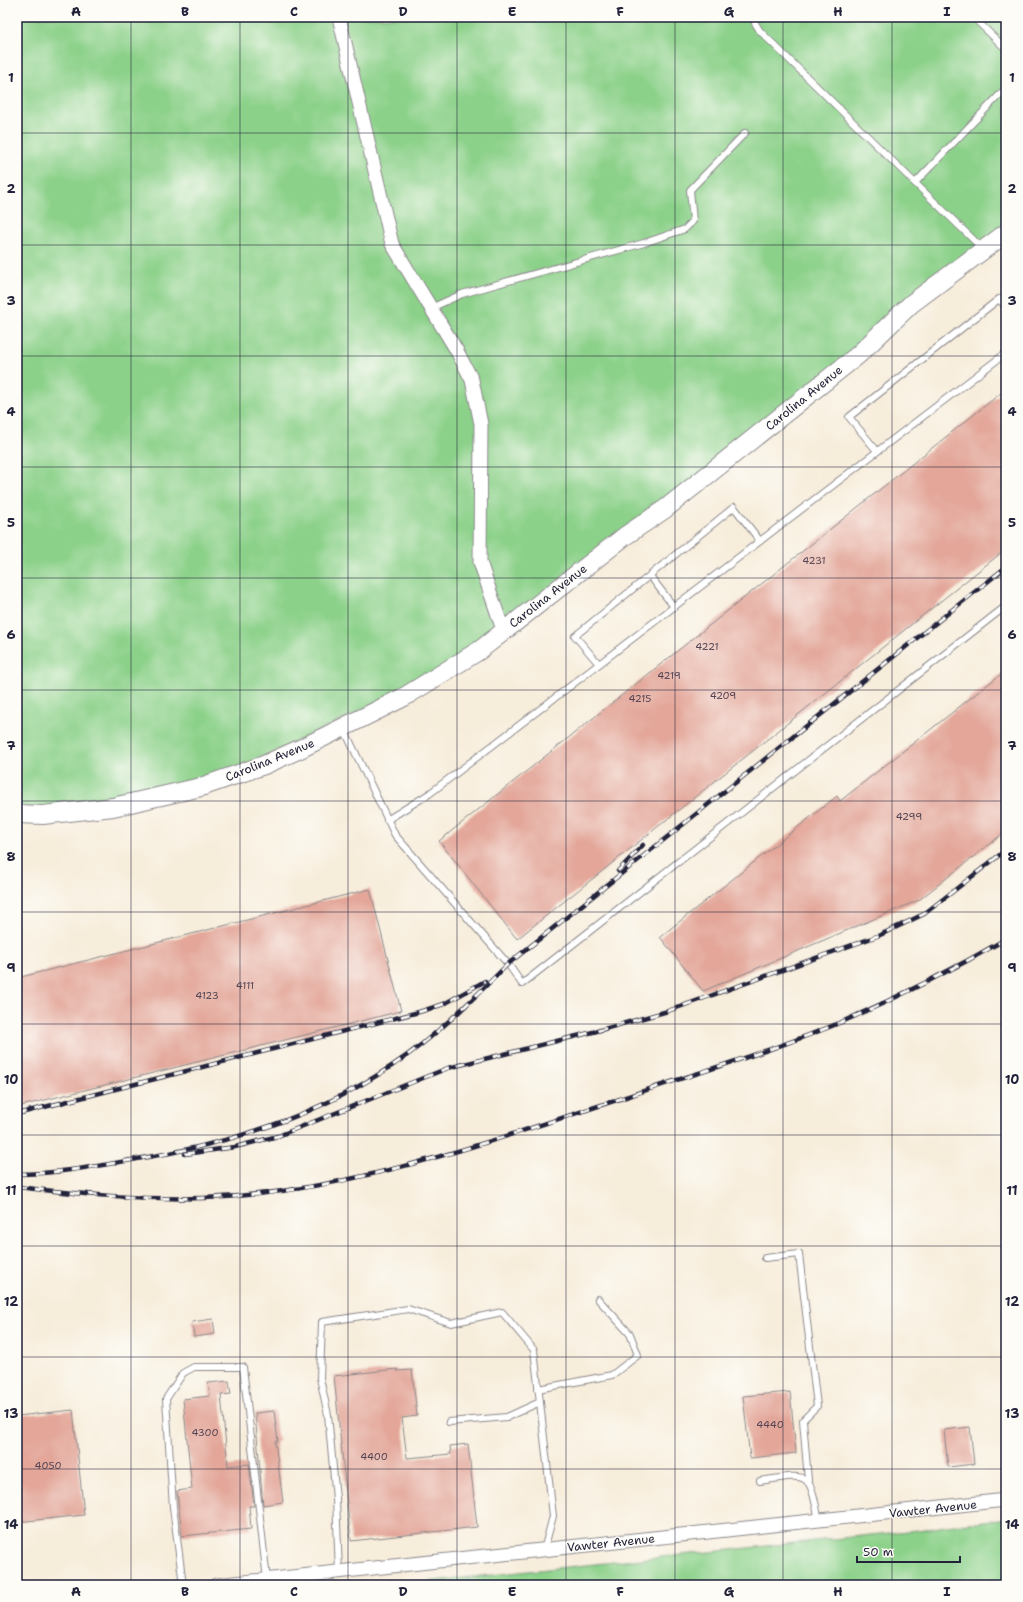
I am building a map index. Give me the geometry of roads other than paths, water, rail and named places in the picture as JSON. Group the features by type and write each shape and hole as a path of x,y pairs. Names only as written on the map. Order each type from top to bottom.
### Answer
{"street":[{"path":"340,17 392,244 472,380 481,424 480,562 503,630"},
{"name":"Carolina Avenue","path":"17,814 43,815 79,812 160,798 194,789 264,765 344,729 404,697 458,665 625,536 665,509 858,355 911,304 1006,233"},
{"name":"Vawter Avenue","path":"216,1585 1006,1500"}],"lane":[{"path":"755,17 755,23 760,31 984,250"},
{"path":"973,17 1006,49"},
{"path":"915,183 1006,88"},
{"path":"430,308 462,294 644,243 685,229 693,221 690,190 745,133"},
{"path":"877,451 849,417 999,299 1006,307"},
{"path":"387,820 429,794 1006,353"},
{"path":"599,664 575,636 734,508 760,541"},
{"path":"650,576 674,607"},
{"path":"344,729 395,835 508,964 522,984 1006,606"},
{"path":"765,1258 798,1254 817,1406 803,1420 808,1480"},
{"path":"538,1390 612,1376 638,1355 630,1334 598,1299"},
{"path":"339,1572 336,1498 328,1415 320,1378 322,1322 408,1309 451,1323 502,1312 534,1350 553,1516 544,1550"},
{"path":"183,1585 173,1507 166,1399 183,1373 194,1367 244,1366 267,1580"},
{"path":"449,1422 507,1417 540,1402"},
{"path":"760,1481 797,1476 808,1480 812,1485 819,1521"}],"railway":[{"path":"17,1174 32,1174 92,1167 175,1152 250,1133 287,1120 322,1105 357,1087 390,1067 422,1044 444,1025 508,964 1006,567"},
{"path":"618,871 643,845"},
{"path":"185,1154 235,1147 278,1136 448,1068 597,1031 668,1011 880,935 924,914 1006,850"},
{"path":"17,1187 110,1196 204,1198 259,1194 314,1186 421,1162 712,1069 818,1032 906,992 1006,939"},
{"path":"17,1114 419,1012 444,1004 485,981"}]}
